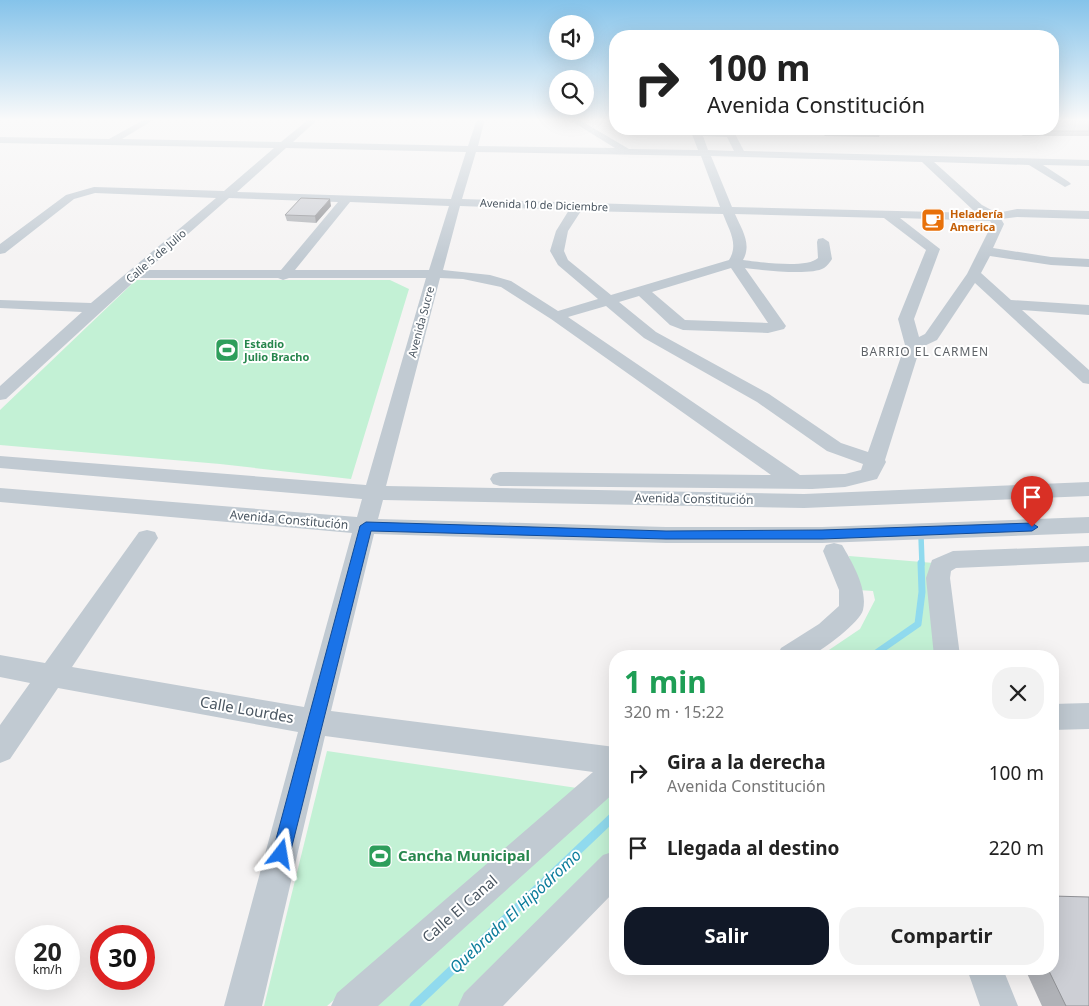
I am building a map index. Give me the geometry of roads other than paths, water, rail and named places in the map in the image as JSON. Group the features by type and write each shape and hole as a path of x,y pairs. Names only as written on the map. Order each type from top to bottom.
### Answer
{"street":[{"name":"Calle 5 de Julio","path":"0,395 95,308 260,166"},
{"name":"Avenida Sucre","path":"243,1006 314,722 366,526 434,274 467,166"},
{"path":"711,166 741,244 740,253 734,263"},
{"path":"932,166 978,208 998,215"},
{"path":"913,345 930,337 974,274 998,224 998,215 993,209 947,166"},
{"path":"1038,166 1064,184"},
{"path":"952,185 968,185"},
{"name":"Avenida 10 de Diciembre","path":"0,250 70,197 80,192 107,189 577,207 998,215 1089,219"},
{"path":"284,276 348,198"},
{"path":"577,207 562,231 557,251 563,262 650,334 763,398 834,447 876,462"},
{"path":"500,479 794,481 861,478 870,474 876,462 892,405 913,345 906,319 933,249 886,214"},
{"name":"Avenida 10 de Diciembre","path":"998,215 1089,215"},
{"path":"556,316 734,263 766,267 812,267 819,265 825,259 823,242"},
{"path":"986,250 1051,261 1089,263"},
{"path":"641,290 675,322 683,325 768,328 778,326 734,263"},
{"path":"135,274 284,276 434,274 463,275 490,279 506,284 556,316 794,481"},
{"path":"974,274 1089,379"},
{"path":"0,304 95,308"},
{"path":"1007,304 1089,310"},
{"name":"Avenida Constitución","path":"0,462 375,493 804,501 1089,489"},
{"name":"Avenida Constitución","path":"0,495 366,526 666,535 822,534 1089,525"},
{"path":"0,749 147,538"},
{"path":"799,650 828,631 851,610 851,590 834,551"},
{"path":"946,650 938,578 940,566 953,560 1089,554"},
{"name":"Calle Lourdes","path":"0,666 314,722 609,760"},
{"path":"1059,717 1089,716"},
{"name":"Calle El Canal","path":"350,1006 609,777"},
{"path":"477,1006 609,874"},
{"path":"986,975 999,1006"}],"waterway":[{"name":"Quebrada El Hipódromo","path":"921,536 922,564"},
{"name":"Quebrada El Hipódromo","path":"881,650 918,624 922,592 921,563"},
{"name":"Quebrada El Hipódromo","path":"414,1006 609,821"}],"place":[{"name":"Heladería America","path":"933,220"},
{"name":"Estadio Julio Bracho","path":"227,350"},
{"name":"Cancha Municipal","path":"380,856"}],"district":[{"name":"BARRIO EL CARMEN","path":"925,352"}]}
